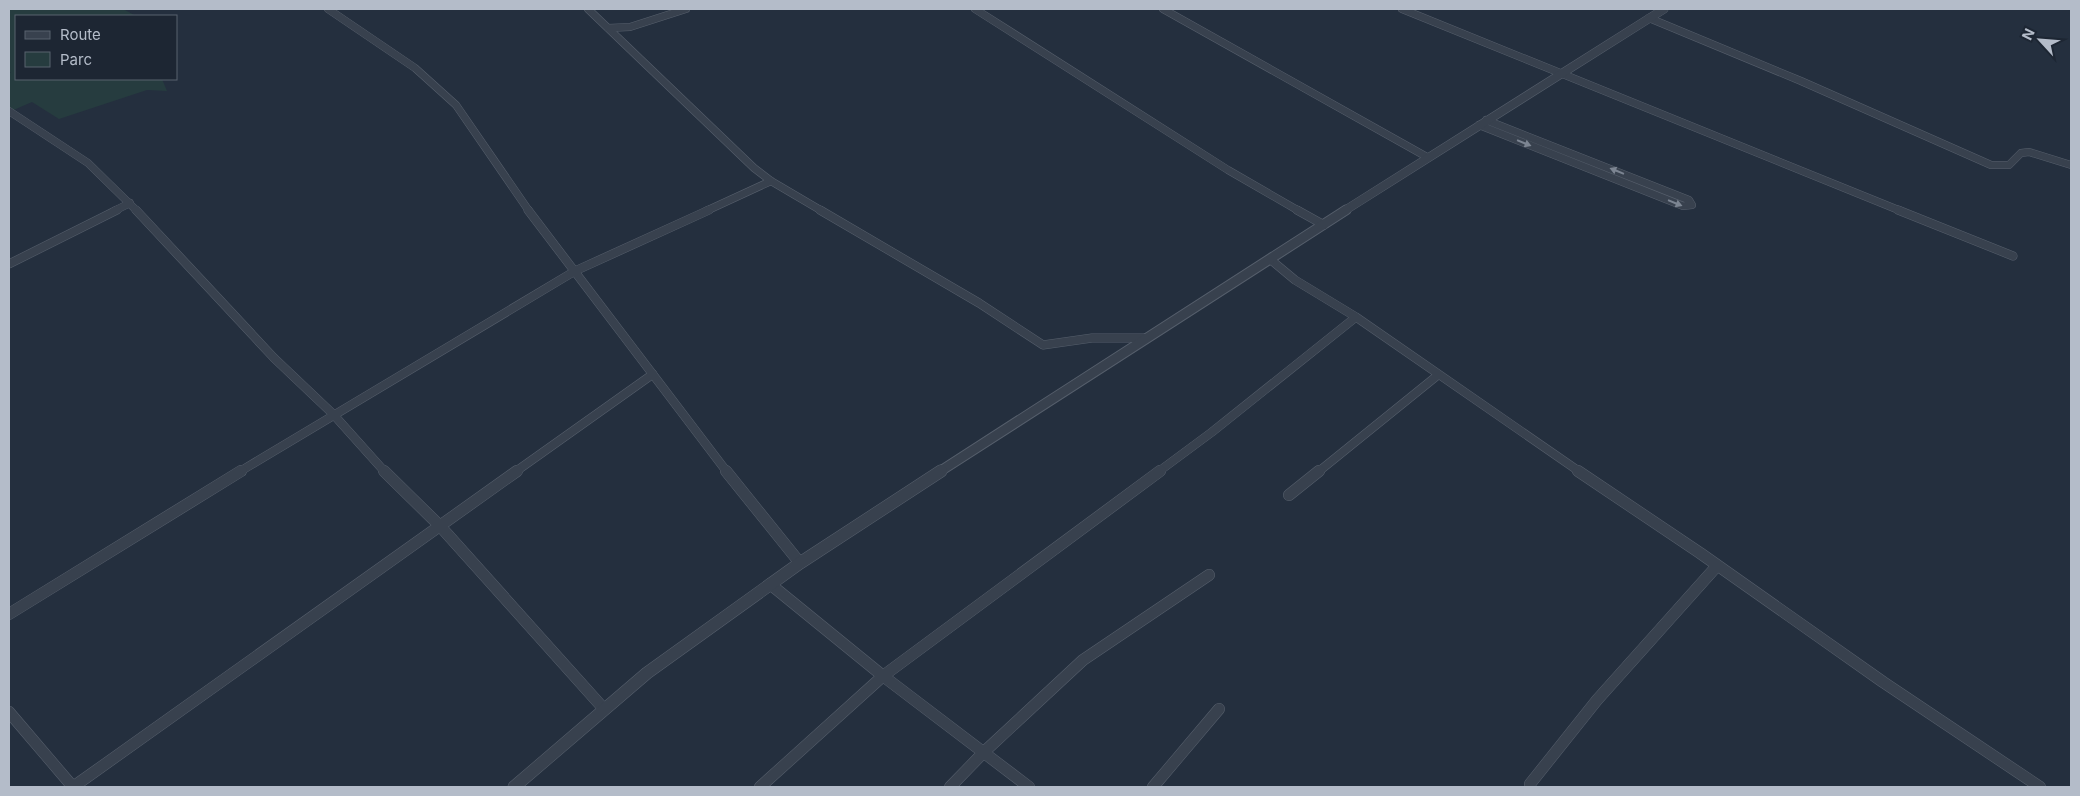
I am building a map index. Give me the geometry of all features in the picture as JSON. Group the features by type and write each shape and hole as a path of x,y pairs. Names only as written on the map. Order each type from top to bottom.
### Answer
{"street":[{"path":"328,9 415,68 456,105 535,220 751,503 800,563"},
{"path":"588,9 754,168 771,181 979,303 1043,345 1092,338 1144,338"},
{"path":"608,28 630,28 686,9"},
{"path":"975,9 1228,170 1324,225"},
{"path":"1163,9 1427,157"},
{"path":"1402,9 1558,74 2013,256"},
{"path":"514,787 647,673 800,563 1144,338 1271,260 1427,157 1664,9"},
{"path":"1649,18 1810,85 1991,165 2009,165 2021,153 2029,152 2071,165"},
{"path":"9,111 88,163 130,203 274,358 333,414 400,488 440,526 604,708"},
{"path":"1482,123 1689,200 1692,205 1683,206 1482,123"},
{"path":"9,614 333,414 575,271 771,181"},
{"path":"9,264 130,203"},
{"path":"1271,260 1295,280 1356,317 1438,376 2040,787"},
{"path":"760,787 883,676 1212,432 1356,317"},
{"path":"9,712 73,787 653,374"},
{"path":"1290,494 1397,406 1438,376"},
{"path":"1530,784 1573,728 1640,649 1716,566"},
{"path":"950,787 984,752 1083,660 1208,575"},
{"path":"770,584 883,676 1029,787"},
{"path":"1153,787 1219,709"}],"green space":[{"path":"9,9 123,9 134,15 15,15 15,80 162,80 167,91 147,90 59,119 32,102 9,112 9,73 11,73 9,71"}]}
